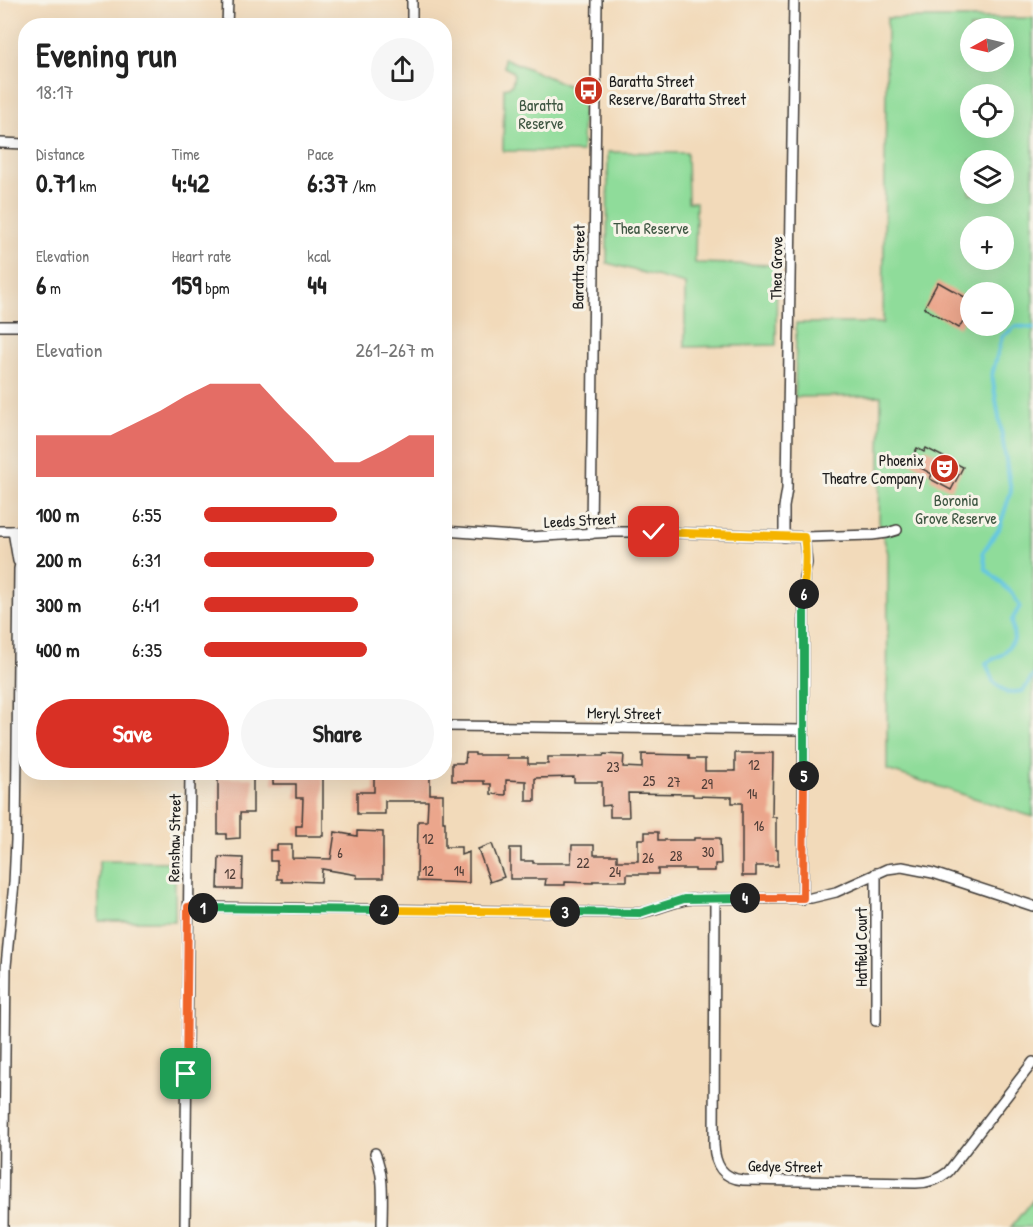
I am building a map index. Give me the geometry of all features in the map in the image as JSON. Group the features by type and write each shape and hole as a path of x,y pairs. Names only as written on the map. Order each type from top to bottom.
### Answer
{"street":[{"path":"227,18 228,0"},
{"path":"412,0 412,18"},
{"name":"Baratta Street","path":"591,534 597,0"},
{"name":"Thea Grove","path":"784,537 784,507 788,489 794,0"},
{"path":"0,143 18,144"},
{"path":"0,326 18,326"},
{"name":"Leeds Street","path":"452,532 528,537 654,532 804,537 872,535 897,530"},
{"path":"0,531 18,531"},
{"path":"13,531 18,563"},
{"path":"803,898 804,579 807,562 804,537"},
{"name":"Meryl Street","path":"452,726 804,730"},
{"path":"3,1227 6,966 15,867 19,780"},
{"name":"Renshaw Street","path":"184,1227 190,780"},
{"path":"188,907 640,913 684,899 803,898 824,895 836,892 876,873 896,868 921,870 1033,906"},
{"name":"Hatfield Court","path":"876,873 876,1021"},
{"name":"Gedye Street","path":"715,898 714,1145 717,1162 724,1173 730,1177 743,1180 916,1183 938,1179 948,1172 1033,1062"},
{"path":"375,1153 382,1180 382,1227"}],"green space":[{"name":"Boronia Grove Reserve","path":"887,18 960,18 960,72 1014,72 1014,18 1033,18 1033,817 887,770 888,553 879,522 881,396 795,397 796,323 883,323"},
{"name":"Baratta Reserve","path":"504,58 583,92 582,152 503,151 504,88 512,85 514,75 512,71 504,67"},
{"name":"Thea Reserve","path":"608,152 687,153 688,202 696,202 695,263 777,265 776,345 685,347 685,284 607,263"},
{"path":"99,861 175,862 175,921 99,921"},
{"path":"1033,1199 1033,1227 1011,1227"}],"building":[{"path":"938,282 960,294 960,326 959,328 924,308"},
{"name":"Phoenix Theatre Company","path":"917,448 924,452 926,448 963,467 951,490 930,479 932,474 910,462"},
{"path":"466,753 528,758 528,764 548,764 548,757 624,755 623,767 642,768 642,754 689,755 689,759 705,759 705,771 735,771 735,753 773,753 772,817 776,817 778,866 756,866 756,876 742,876 742,803 732,803 732,797 628,793 629,817 610,817 610,805 602,806 602,782 574,782 574,777 535,778 535,801 526,801 526,781 506,780 506,795 491,794 491,784 484,784 484,781 452,781 452,763 465,763"},
{"path":"218,780 253,780 253,813 240,813 240,838 226,839 226,834 218,834"},
{"path":"273,780 323,780 323,836 296,836 296,826 302,826 303,798 296,798 296,784 273,784"},
{"path":"374,780 430,780 430,794 443,794 445,847 461,847 461,855 469,852 469,883 417,881 418,821 427,821 428,801 385,801 385,814 357,814 357,792 374,792"},
{"path":"357,831 383,832 383,878 357,878 357,875 322,869 321,882 282,882 282,879 277,879 277,861 270,861 270,850 277,850 277,845 292,845 292,858 331,859 335,832 357,836"},
{"path":"645,832 658,832 658,840 720,838 721,864 715,864 715,871 658,869 658,874 627,874 627,881 565,882 565,885 545,885 546,879 510,879 510,848 521,848 521,861 533,861 533,863 571,863 572,845 594,845 594,855 617,855 617,861 638,861 638,839 645,839"},
{"path":"492,844 504,877 490,882 478,849"},
{"path":"219,857 243,858 242,889 218,889"}],"waterway":[{"path":"1033,328 1016,326 1002,337 992,375 1011,491 999,529 983,552 986,569 1012,593 1020,606 1012,620 1014,640 1003,654 986,663 993,681 1007,693 1023,691 1033,676"}],"place":[{"name":"Baratta Street Reserve/Baratta Street","path":"588,90"},
{"name":"Phoenix Theatre Company","path":"945,469"}],"route":[{"path":"186,1074 188,907 640,913 692,898 803,898 804,579 807,562 804,537 654,532"}]}
